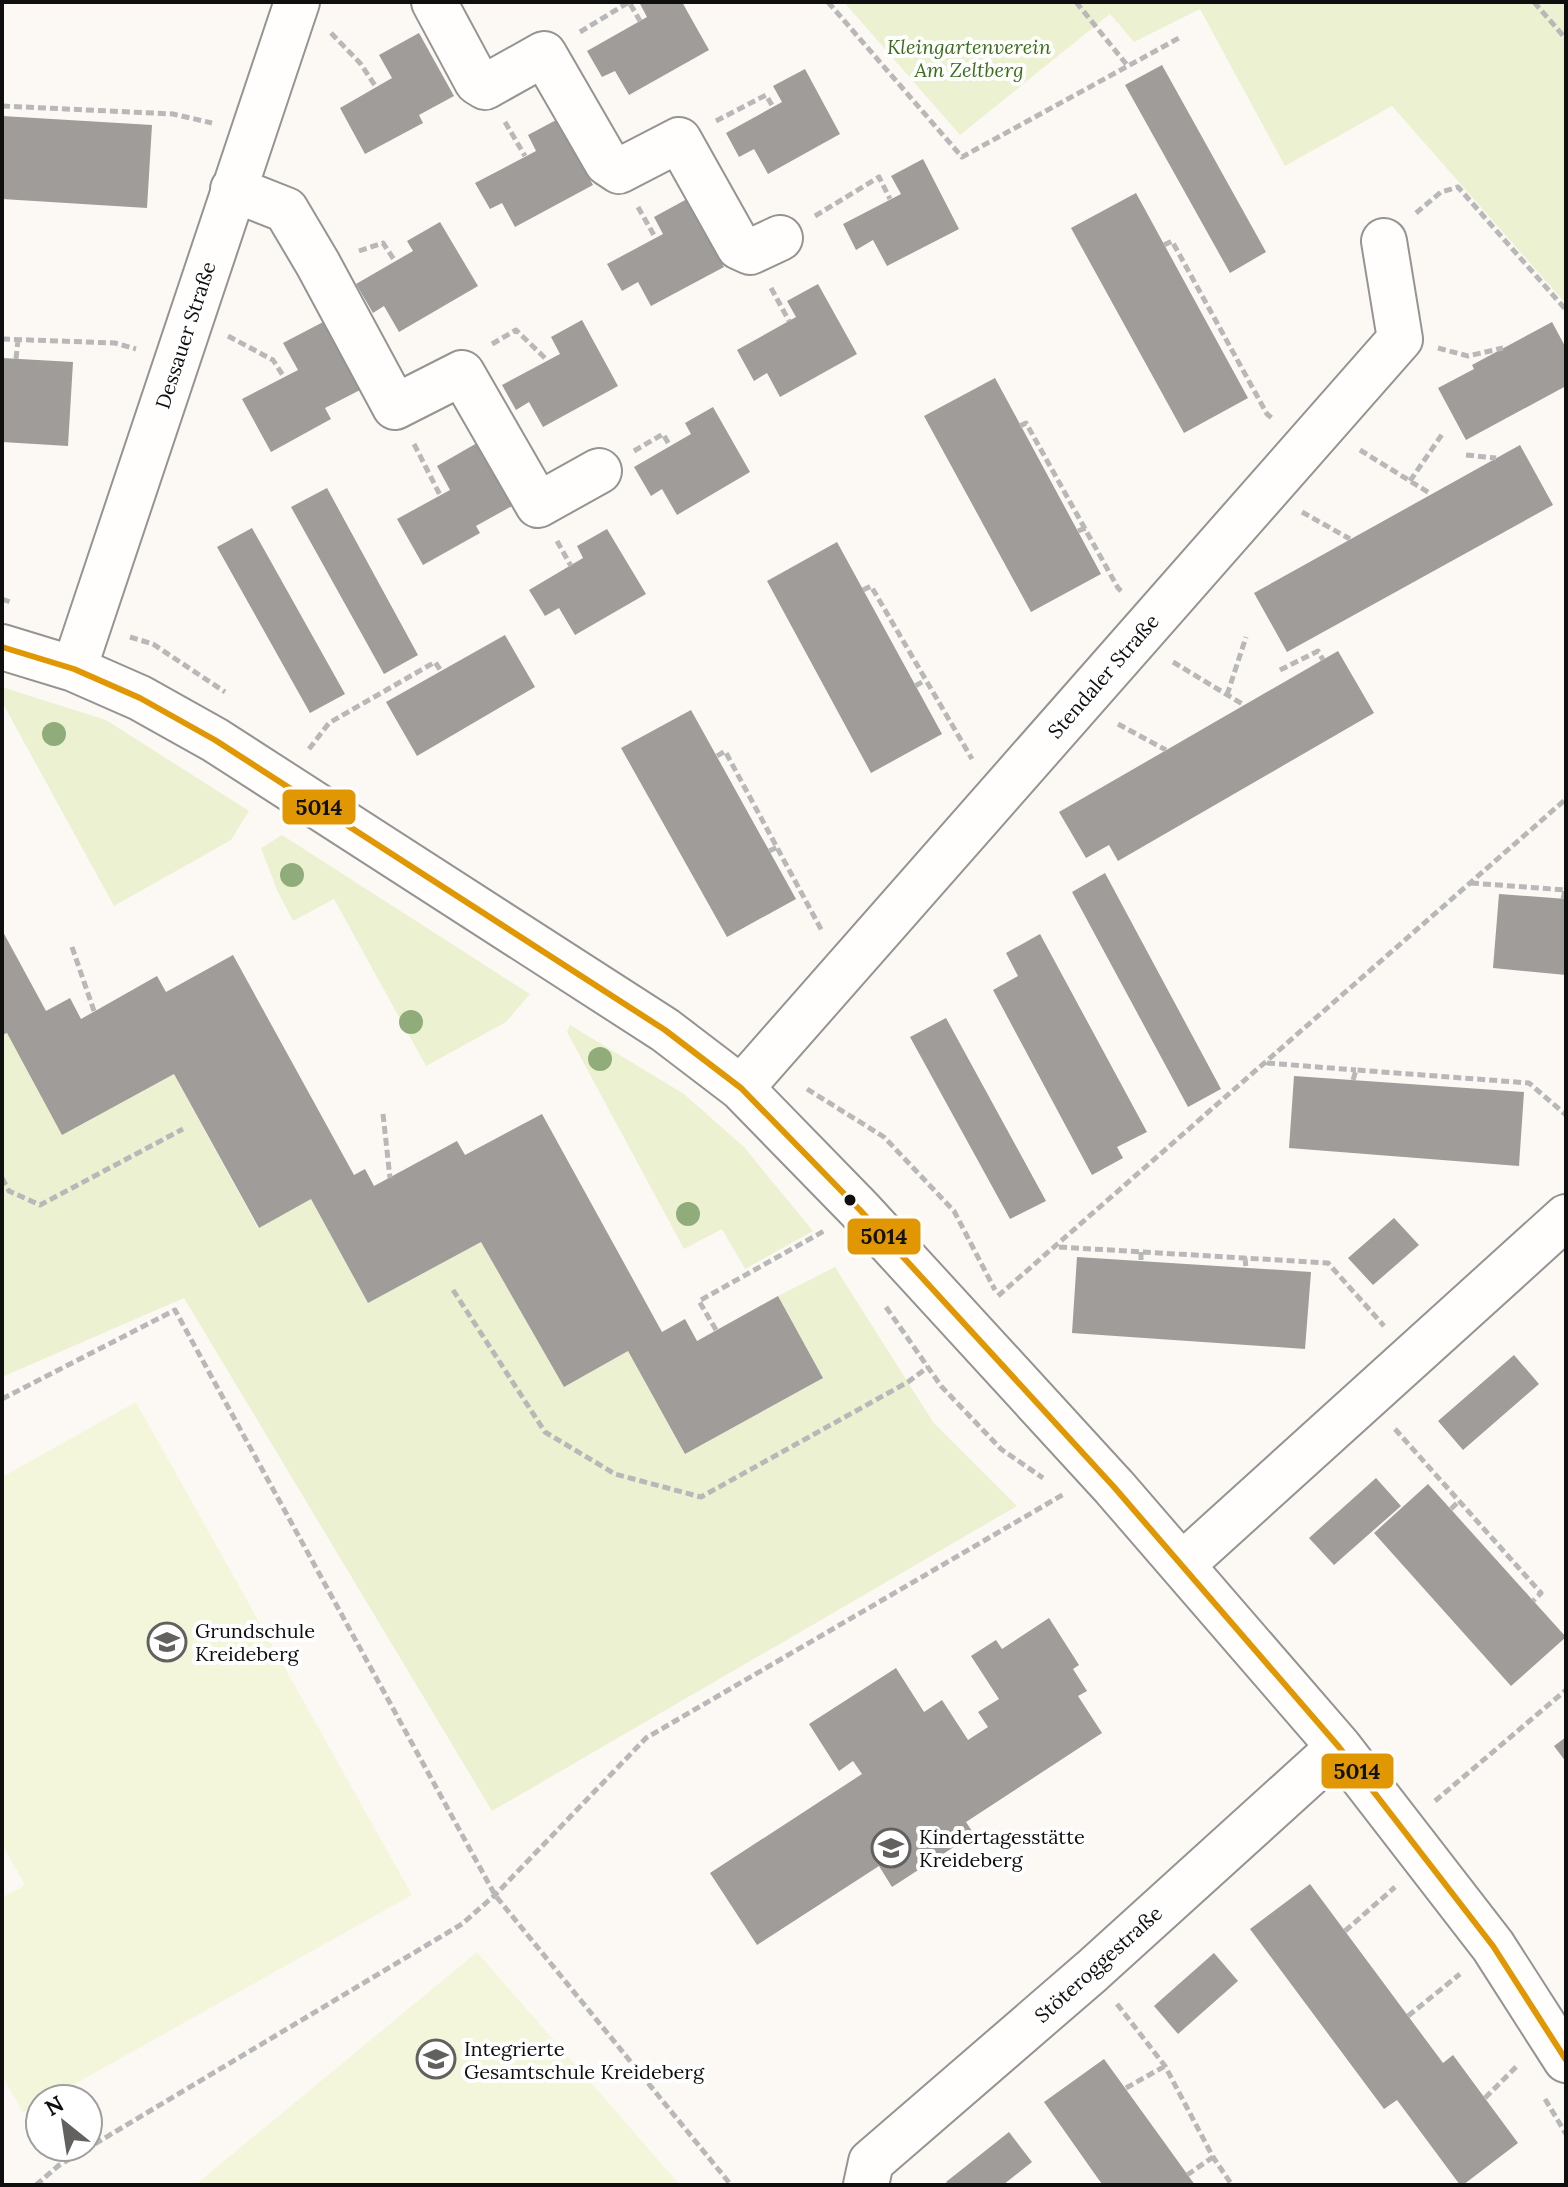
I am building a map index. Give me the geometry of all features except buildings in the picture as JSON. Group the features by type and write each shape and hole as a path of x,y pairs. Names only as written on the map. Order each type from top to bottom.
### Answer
{"street":[{"path":"434,2 477,82 485,87 544,54 607,163 619,171 679,140 739,247 750,252 780,238"},
{"name":"Dessauer Straße","path":"74,669 294,10"},
{"path":"233,189 286,210 395,407 462,373 538,505 599,471"},
{"path":"1384,241 1400,339"},
{"name":"Stendaler Straße","path":"741,1088 1400,339"},
{"path":"2,647 74,669 140,698 284,783 665,1030 741,1088 860,1210 1183,1564 1339,1747 1493,1946 1566,2060"},
{"path":"1183,1564 1566,1217"},
{"name":"Stöteroggestraße","path":"866,2185 871,2162 1092,1971 1339,1747"}],"path":[{"path":"544,54 629,2 640,21"},
{"path":"828,2 962,157 1179,38"},
{"path":"1076,2 1127,65"},
{"path":"1534,2 1566,39"},
{"path":"294,10 332,33 360,63 376,87"},
{"path":"679,140 766,95 773,107"},
{"path":"2,106 173,114 252,133"},
{"path":"85,121 86,111"},
{"path":"780,238 879,177 890,199"},
{"path":"1384,241 1441,192 1458,187 1566,310"},
{"path":"1164,245 1172,241 1267,414 1410,481 1431,494"},
{"path":"192,315 273,360 284,377"},
{"path":"516,330 547,360"},
{"path":"2,339 115,343 176,360"},
{"path":"1400,339 1468,356 1503,348"},
{"path":"16,359 18,340"},
{"path":"1221,347 1228,344"},
{"path":"395,407 440,495"},
{"path":"1020,426 1026,423 1118,588 1145,629 1227,695 1244,705"},
{"path":"1410,481 1443,433"},
{"path":"1466,455 1496,458"},
{"path":"1078,531 1086,528"},
{"path":"863,590 871,586 924,681 996,797"},
{"path":"1227,695 1246,637"},
{"path":"1280,670 1318,651 1323,660"},
{"path":"284,783 329,723 435,662 441,671"},
{"path":"915,686 924,681"},
{"path":"1080,704 1166,750"},
{"path":"717,756 725,751 843,971"},
{"path":"998,1296 1566,799"},
{"path":"769,851 778,847"},
{"path":"1471,883 1566,890 1563,899"},
{"path":"72,947 94,1011"},
{"path":"1267,1063 1529,1083 1566,1115"},
{"path":"1353,1080 1356,1070"},
{"path":"1469,1078 1469,1088"},
{"path":"383,1114 390,1178"},
{"path":"2,1178 9,1191 40,1205 183,1129"},
{"path":"716,1330 699,1301 831,1227"},
{"path":"1057,1246 1328,1263 1411,1357"},
{"path":"1141,1252 1141,1261"},
{"path":"1245,1258 1246,1268"},
{"path":"453,1290 545,1432 615,1474 701,1497 908,1382 928,1367"},
{"path":"879,1297 941,1386 1001,1449 1065,1493 1074,1503"},
{"path":"2,1399 175,1310 495,1895 731,2185"},
{"path":"1366,1397 1541,1593 1533,1601"},
{"path":"36,2185 58,2166 462,1924 495,1895 646,1738 1065,1493"},
{"path":"1451,1509 1459,1501"},
{"path":"1345,1931 1415,1844 1566,1690"},
{"path":"1408,2016 1493,1946"},
{"path":"1092,1971 1165,2066 1213,2157 1232,2185"},
{"path":"1460,1974 1469,1986"},
{"path":"1126,2088 1165,2066"},
{"path":"1544,2097 1566,2134"},
{"path":"1187,2175 1213,2157"}],"green space":[{"name":"Kleingartenverein Am Zeltberg","path":"844,2 1566,2 1566,304 1392,106 1285,166 1200,9 1134,42 1110,14 960,135"},
{"path":"2,687 106,720 249,811 231,840 114,906 2,702"},
{"path":"282,835 530,994 506,1022 426,1066 334,899 293,921 261,848"},
{"path":"570,1025 684,1094 744,1147 813,1231 745,1269 722,1229 684,1249 567,1032"},
{"path":"7,1033 62,1134 174,1074 258,1228 311,1199 368,1303 481,1242 564,1387 628,1351 685,1454 823,1378 778,1296 835,1267 933,1422 1017,1506 492,1811 184,1298 2,1377 2,1035"},
{"name":"Grundschule Kreideberg","path":"136,1402 412,1895 77,2083 24,2083 23,2113 2,2075 2,1898 25,1885 2,1844 2,1477"},
{"name":"Integrierte Gesamtschule Kreideberg","path":"477,1952 680,2185 195,2185"}],"transit line":[{"name":"5014","path":"2,647 74,669 140,698 215,740 665,1030 741,1088 860,1210 1114,1487 1339,1747 1493,1946 1566,2060"}],"place":[{"name":"Grundschule Kreideberg","path":"167,1642"},
{"name":"Kindertagesstätte Kreideberg","path":"891,1848"},
{"name":"Integrierte Gesamtschule Kreideberg","path":"436,2059"}]}
